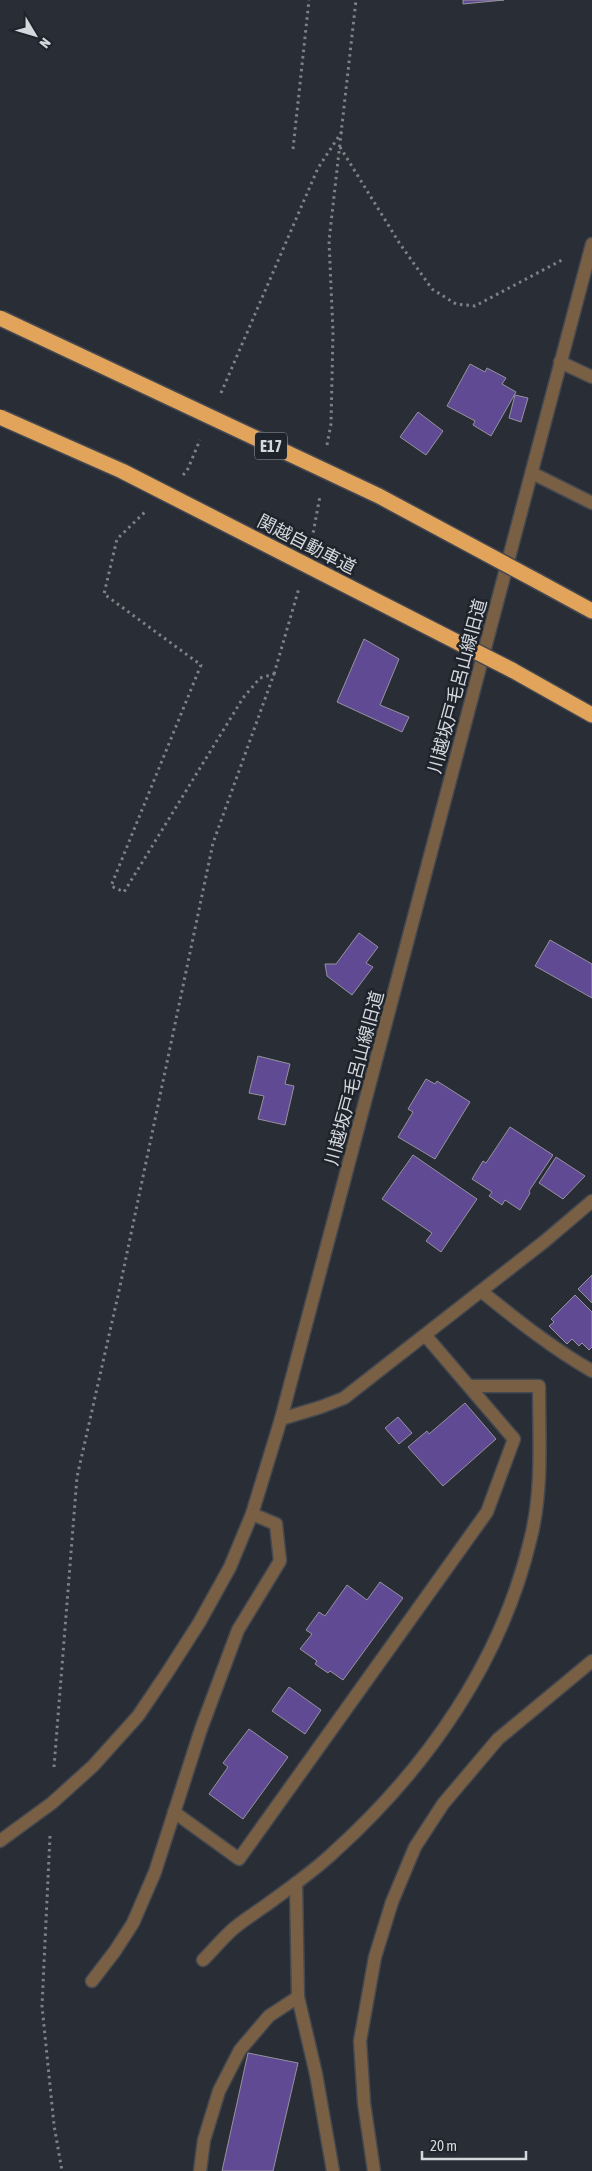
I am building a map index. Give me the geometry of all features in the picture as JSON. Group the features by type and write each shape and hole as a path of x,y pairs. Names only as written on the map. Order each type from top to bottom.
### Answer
{"highway":[{"name":"E17","path":"0,318 379,496 592,610"},
{"name":"関越自動車道","path":"0,417 122,471 512,670 592,714"}],"street":[{"name":"川越坂戸毛呂山線旧道","path":"0,1841 52,1803 93,1766 138,1716 168,1673 199,1623 230,1567 252,1514 281,1419 592,244"},
{"path":"560,362 592,377"},
{"path":"532,473 592,503"},
{"path":"281,1419 344,1398 545,1241 592,1200"},
{"path":"481,1291 532,1332 592,1371"},
{"path":"174,1812 239,1859 487,1512 514,1439 425,1335"},
{"path":"203,1960 233,1929 333,1854 379,1810 421,1761 451,1720 484,1665 514,1593 532,1536 539,1484 539,1386 469,1386"},
{"path":"92,1981 133,1923 155,1872 201,1729 238,1630 280,1561 276,1524 252,1514"},
{"path":"374,2171 364,2103 360,2041 375,1957 392,1902 416,1847 444,1804 498,1739 592,1661"},
{"path":"296,1883 298,1997 316,2074 333,2171"},
{"path":"200,2171 204,2140 218,2091 240,2050 269,2016 298,1997"}],"path":[{"path":"293,149 309,0"},
{"path":"326,451 331,424 333,332 328,241 356,0"},
{"path":"219,397 318,168 342,130"},
{"path":"340,147 400,244 432,289 456,304 475,306 592,244"},
{"path":"180,477 187,471 203,434"},
{"path":"311,543 321,488"},
{"path":"152,505 117,539 104,594 201,665 111,886 124,892 243,698 260,678 274,674"},
{"path":"62,2171 54,2125 42,2006 52,1803 76,1477 119,1291 213,843 274,674 301,579"}],"building":[{"path":"463,0 504,0 463,4"},
{"path":"470,364 485,372 487,368 506,378 502,384 516,392 491,436 473,425 475,421 447,406"},
{"path":"515,395 528,398 521,422 509,418"},
{"path":"418,412 443,431 426,455 400,437"},
{"path":"364,639 399,659 380,705 409,717 402,732 337,702"},
{"path":"359,933 378,947 366,963 373,967 352,995 327,976 325,964 336,964"},
{"path":"550,940 592,964 592,998 535,966"},
{"path":"258,1056 290,1064 285,1084 294,1086 285,1125 258,1119 264,1096 249,1093"},
{"path":"426,1079 435,1084 437,1081 470,1102 435,1159 398,1137 413,1112 408,1109"},
{"path":"510,1127 553,1155 529,1191 530,1193 520,1210 505,1200 502,1205 489,1196 492,1192 472,1179 483,1161 486,1163"},
{"path":"413,1155 477,1199 441,1252 426,1241 432,1233 382,1199"},
{"path":"556,1157 585,1176 563,1199 539,1183"},
{"path":"592,1275 592,1303 578,1289"},
{"path":"575,1295 592,1312 592,1347 589,1350 582,1343 579,1346 572,1339 567,1344 549,1326 554,1322 551,1319"},
{"path":"465,1403 496,1439 443,1486 408,1447 427,1431 429,1434"},
{"path":"398,1417 412,1433 399,1444 385,1428"},
{"path":"380,1582 403,1598 343,1680 330,1671 328,1673 315,1664 317,1661 300,1649 312,1634 306,1630 319,1612 325,1616 347,1585 367,1600"},
{"path":"289,1687 321,1710 305,1734 272,1711"},
{"path":"249,1729 288,1757 243,1819 209,1794 228,1767 223,1763"},
{"path":"248,2053 298,2063 273,2171 222,2171"}]}
